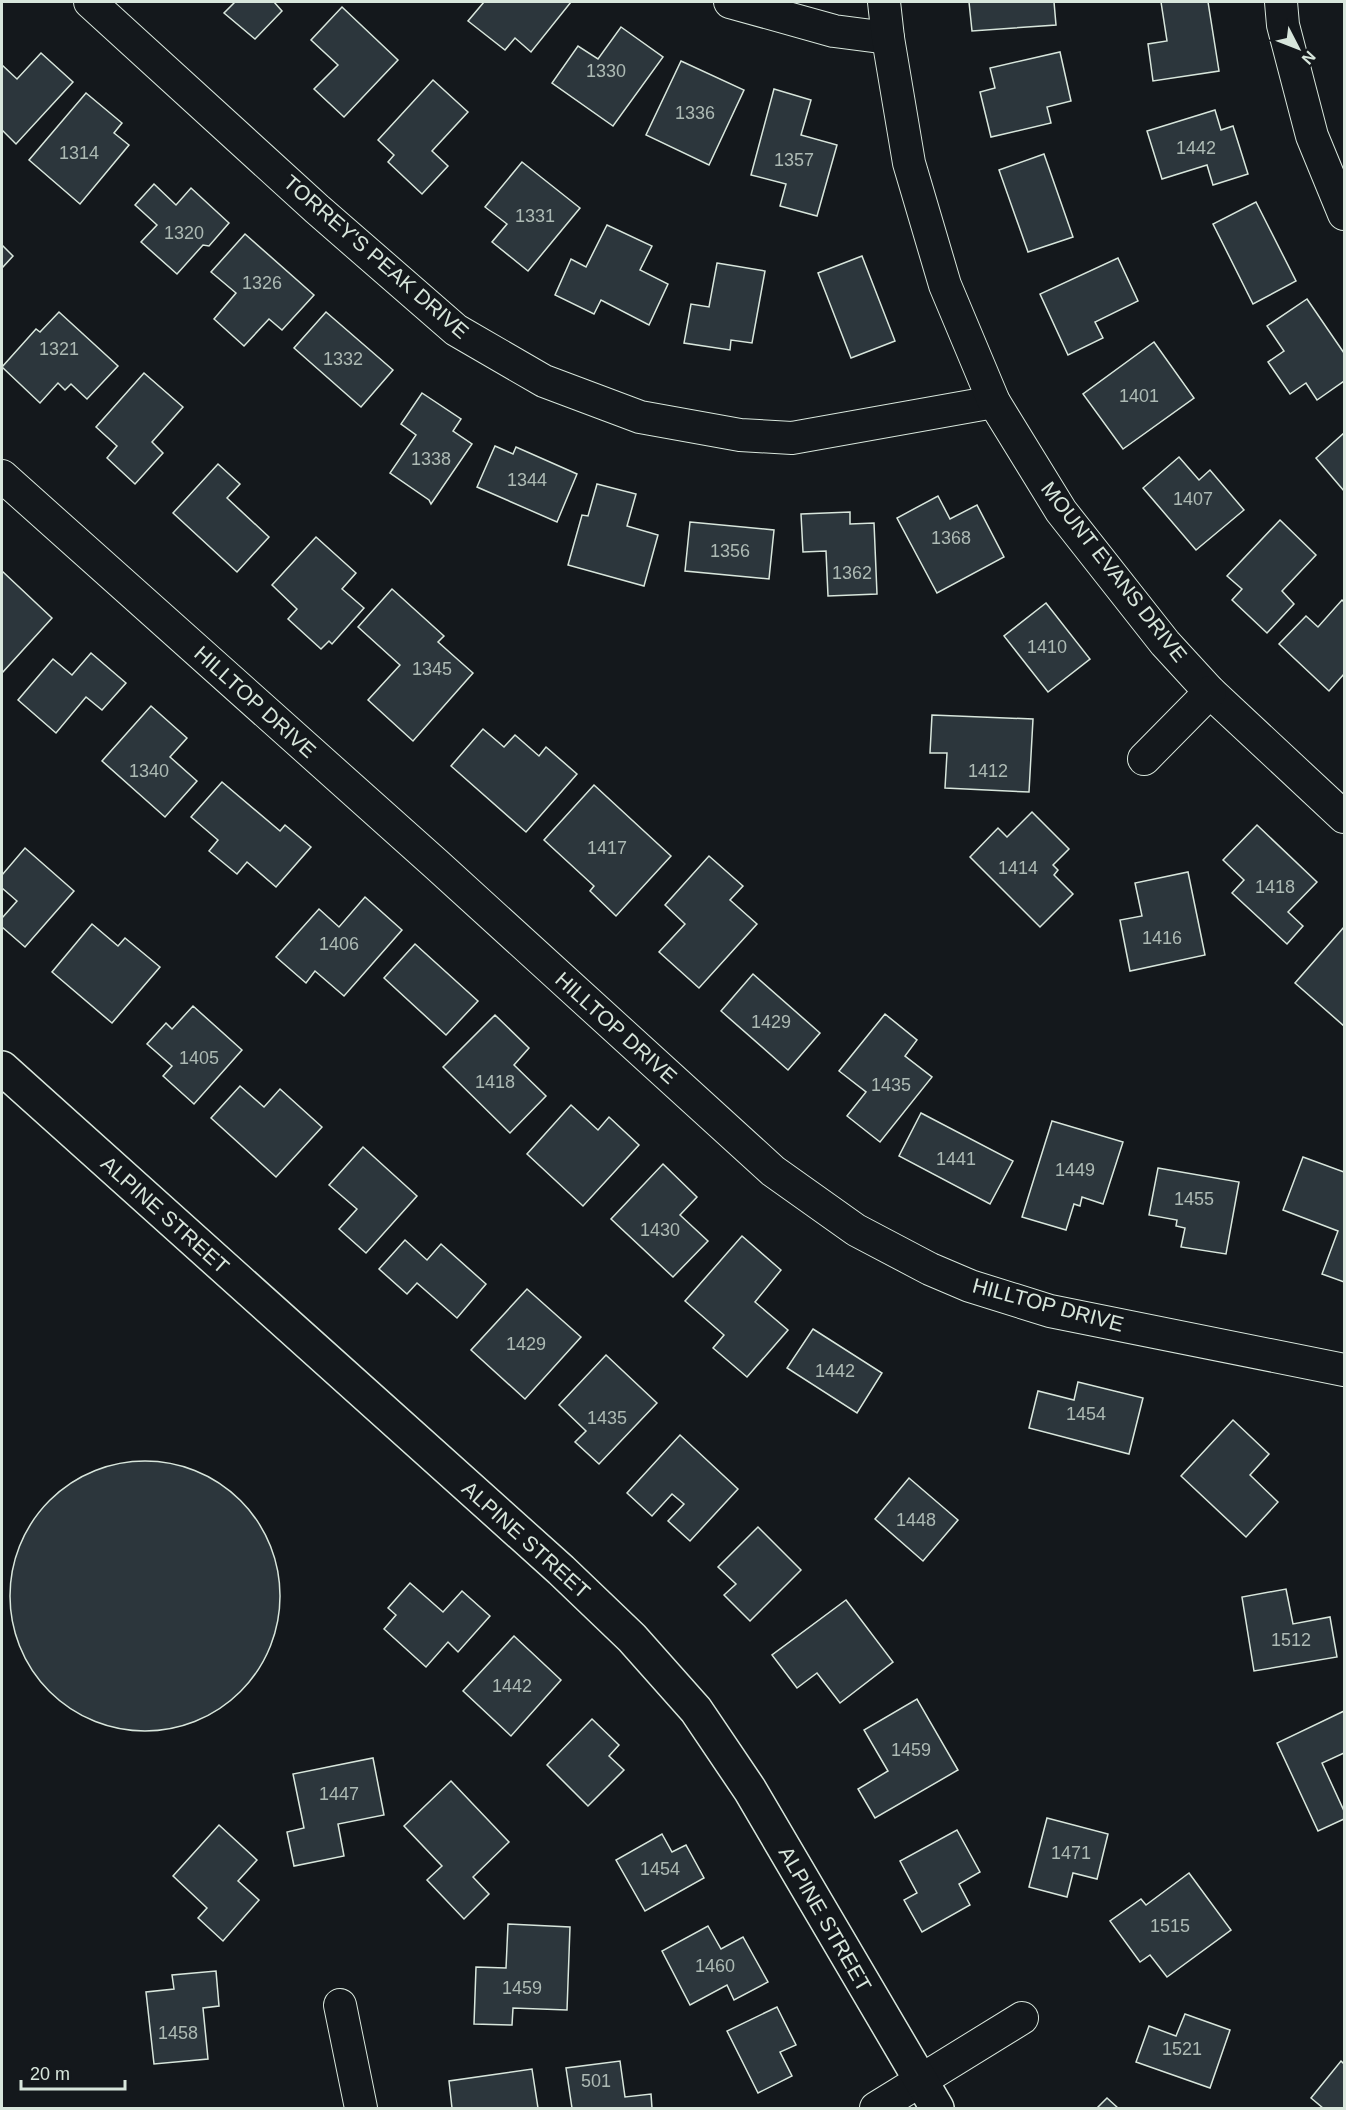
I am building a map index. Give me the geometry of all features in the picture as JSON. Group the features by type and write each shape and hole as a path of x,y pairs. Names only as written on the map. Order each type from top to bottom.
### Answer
{"street":[{"name":"TORREY'S PEAK DRIVE","path":"90,2 317,209 456,330 544,381 640,417 741,435 792,438 994,402"},
{"path":"730,2 834,30 888,38"},
{"name":"MOUNT EVANS DRIVE","path":"884,2 909,163 945,285 994,402 1061,511 1165,643 1210,692 1344,817"},
{"path":"1281,2 1284,25 1312,136 1344,214"},
{"name":"HILLTOP DRIVE","path":"2,476 436,864 773,1171 856,1230 930,1269 970,1286 1050,1311 1344,1370"},
{"path":"1144,759 1210,692"},
{"name":"ALPINE STREET","path":"2,1068 561,1570 632,1638 696,1710 750,1790 937,2109"},
{"path":"340,2006 362,2109"},
{"path":"876,2109 1022,2018"}],"building":[{"path":"232,2 274,2 282,11 255,39 224,13 234,3"},
{"path":"484,2 571,2 531,52 515,38 505,50 468,21"},
{"path":"969,2 1054,2 1056,25 972,31"},
{"path":"1161,2 1208,2 1219,71 1153,81 1148,44 1167,41"},
{"path":"342,7 398,60 344,117 314,89 338,65 311,40"},
{"path":"621,27 663,57 613,126 552,83 578,46 598,59"},
{"path":"1060,52 1071,101 1047,107 1051,123 991,137 980,92 995,88 990,68"},
{"path":"41,53 73,82 16,144 2,130 2,65 17,79"},
{"path":"681,61 744,90 709,165 646,135"},
{"path":"433,80 468,112 432,151 448,166 422,194 388,162 394,155 378,140"},
{"path":"774,89 811,100 801,135 837,145 817,216 780,206 786,184 751,175"},
{"path":"86,93 122,123 114,133 129,145 80,204 29,160"},
{"path":"1215,110 1221,130 1233,126 1248,174 1213,185 1207,165 1162,179 1147,131"},
{"path":"1044,154 1073,237 1028,252 999,170"},
{"path":"522,162 580,208 528,271 492,242 507,224 485,207"},
{"path":"154,184 176,205 191,188 229,223 209,246 203,245 177,274 141,242 157,225 135,205"},
{"path":"1256,202 1296,281 1253,304 1213,224"},
{"path":"607,225 652,246 640,270 668,284 649,325 601,300 594,314 555,295 571,259 586,267"},
{"path":"245,234 314,295 282,330 269,319 244,346 214,319 236,293 211,272"},
{"path":"2,245 13,256 2,268"},
{"path":"862,256 895,341 851,358 818,273"},
{"path":"1118,258 1138,301 1095,322 1103,338 1068,355 1040,294"},
{"path":"717,263 765,271 752,343 731,340 730,350 684,343 691,304 709,307"},
{"path":"1307,299 1344,353 1344,381 1317,400 1306,383 1290,394 1268,362 1284,351 1267,326"},
{"path":"59,312 118,366 87,399 71,384 65,390 58,383 40,403 2,367 36,329 40,332"},
{"path":"326,312 393,370 361,407 294,348"},
{"path":"1154,342 1194,398 1123,449 1083,394"},
{"path":"144,373 183,407 152,442 163,453 135,484 107,458 117,446 96,427"},
{"path":"422,393 461,419 453,431 472,444 431,504 429,500 390,473 416,435 401,424"},
{"path":"1344,433 1344,491 1316,458"},
{"path":"495,446 513,454 516,447 577,474 557,522 477,487"},
{"path":"1179,457 1199,480 1210,470 1244,510 1196,550 1143,488"},
{"path":"218,464 240,484 227,498 269,537 237,572 173,513"},
{"path":"597,484 636,494 627,526 658,535 644,586 568,565 582,515 588,516"},
{"path":"938,496 950,519 977,505 1004,557 937,593 897,518"},
{"path":"850,512 850,524 874,523 877,594 828,596 826,551 803,552 801,514"},
{"path":"1280,520 1316,555 1282,591 1294,604 1267,633 1232,600 1242,589 1227,576"},
{"path":"690,522 774,530 769,579 685,571"},
{"path":"316,537 356,573 342,589 364,608 332,644 329,641 321,649 288,619 297,609 272,585"},
{"path":"2,571 52,618 2,673"},
{"path":"392,589 444,636 438,642 473,673 413,741 368,700 400,665 358,627"},
{"path":"1342,600 1344,602 1344,674 1329,691 1279,644 1306,616 1318,627"},
{"path":"1046,603 1090,659 1048,692 1004,636"},
{"path":"91,653 126,683 102,710 86,697 56,733 18,700 53,659 72,675"},
{"path":"151,706 187,738 170,757 197,781 165,817 102,761"},
{"path":"932,715 1033,719 1029,792 945,788 947,753 930,753"},
{"path":"483,729 504,747 515,735 539,756 546,747 577,774 526,832 451,766"},
{"path":"222,782 280,831 285,825 311,847 276,887 247,862 237,874 209,851 218,840 191,817"},
{"path":"594,785 671,856 616,916 590,891 594,886 544,840"},
{"path":"1032,812 1069,849 1053,865 1058,870 1054,875 1073,894 1040,927 970,857 998,828 1007,837"},
{"path":"1257,825 1317,882 1288,912 1303,926 1287,944 1232,893 1244,880 1223,860"},
{"path":"25,848 74,891 25,947 2,927 2,918 17,901 2,888 2,875"},
{"path":"709,856 743,886 730,900 757,924 699,988 659,952 685,924 665,905"},
{"path":"1188,872 1205,955 1130,971 1120,920 1142,916 1135,883"},
{"path":"365,897 402,930 344,996 315,971 306,983 276,957 319,909 339,927"},
{"path":"92,924 118,946 125,938 160,967 112,1023 52,972"},
{"path":"1344,927 1344,1026 1295,983"},
{"path":"415,944 478,1001 446,1035 384,978"},
{"path":"753,974 820,1033 788,1070 721,1011"},
{"path":"193,1006 242,1050 194,1104 163,1076 172,1066 147,1044 166,1023 172,1029"},
{"path":"885,1014 917,1040 905,1056 932,1077 880,1142 847,1116 866,1092 839,1071"},
{"path":"495,1015 529,1048 514,1065 546,1096 510,1133 443,1067"},
{"path":"240,1086 264,1107 280,1089 322,1127 276,1177 211,1118"},
{"path":"571,1105 598,1130 609,1117 639,1145 583,1206 527,1154"},
{"path":"921,1113 1013,1161 990,1204 899,1156"},
{"path":"1052,1121 1123,1142 1103,1204 1082,1197 1080,1206 1074,1204 1066,1230 1022,1217"},
{"path":"363,1147 417,1196 366,1253 339,1229 357,1209 329,1185"},
{"path":"1303,1157 1344,1172 1344,1282 1322,1274 1338,1231 1283,1210"},
{"path":"663,1164 697,1197 680,1215 708,1241 673,1277 611,1219"},
{"path":"1158,1168 1239,1182 1226,1254 1181,1247 1185,1228 1176,1226 1177,1220 1149,1215"},
{"path":"742,1236 781,1270 755,1302 788,1330 747,1377 713,1348 724,1335 685,1301"},
{"path":"405,1240 427,1260 441,1244 486,1284 457,1318 417,1283 407,1294 379,1269"},
{"path":"527,1289 581,1337 525,1399 471,1350"},
{"path":"813,1329 882,1373 857,1413 787,1368"},
{"path":"606,1355 657,1403 599,1464 575,1442 586,1431 559,1405"},
{"path":"1078,1382 1143,1398 1129,1454 1029,1428 1038,1391 1074,1400"},
{"path":"1233,1420 1269,1454 1250,1475 1278,1502 1246,1537 1181,1476"},
{"path":"680,1435 738,1489 690,1541 668,1521 684,1504 672,1494 652,1516 627,1493"},
{"path":"145,1461 171,1464 197,1472 220,1484 240,1501 257,1521 269,1544 277,1570 280,1596 277,1622 269,1648 257,1671 240,1691 220,1708 197,1720 171,1728 145,1731 119,1728 93,1720 70,1708 50,1691 33,1671 21,1648 13,1622 10,1596 13,1570 21,1544 33,1521 50,1501 70,1484 93,1472 119,1464"},
{"path":"909,1478 958,1520 923,1561 875,1519"},
{"path":"758,1527 801,1570 750,1621 724,1595 736,1584 718,1567"},
{"path":"410,1583 443,1612 462,1591 490,1616 458,1652 448,1642 426,1667 384,1629 396,1615 388,1608"},
{"path":"1286,1589 1293,1624 1330,1617 1337,1657 1254,1671 1242,1597"},
{"path":"846,1600 893,1662 840,1703 817,1673 797,1688 772,1655"},
{"path":"514,1636 561,1680 511,1736 463,1691"},
{"path":"917,1699 958,1770 875,1818 858,1789 888,1771 864,1730"},
{"path":"1344,1711 1344,1753 1322,1763 1344,1811 1344,1819 1318,1831 1277,1743"},
{"path":"592,1719 619,1745 609,1756 624,1770 588,1806 547,1765"},
{"path":"373,1758 384,1815 338,1824 344,1856 294,1866 287,1832 304,1828 293,1774"},
{"path":"451,1781 509,1842 473,1877 489,1894 464,1919 427,1880 442,1866 404,1826"},
{"path":"1047,1818 1108,1834 1097,1879 1073,1873 1067,1897 1029,1887"},
{"path":"219,1825 257,1860 238,1881 259,1900 223,1941 198,1918 207,1908 173,1876"},
{"path":"957,1830 980,1872 959,1884 970,1905 922,1932 904,1900 917,1893 900,1861"},
{"path":"662,1834 672,1852 686,1845 704,1878 645,1911 616,1860"},
{"path":"1189,1873 1231,1930 1167,1977 1150,1955 1140,1962 1110,1921 1141,1899 1146,1905"},
{"path":"508,1924 570,1927 567,2010 513,2008 512,2025 474,2024 476,1967 506,1968"},
{"path":"708,1926 721,1949 743,1937 768,1982 734,2000 727,1985 690,2005 662,1951"},
{"path":"216,1971 219,2006 203,2008 208,2059 154,2064 146,1992 174,1989 172,1975"},
{"path":"777,2007 796,2045 780,2052 792,2076 758,2093 727,2031"},
{"path":"1185,2014 1230,2030 1210,2088 1136,2062 1149,2026 1176,2036"},
{"path":"620,2061 625,2097 651,2094 652,2108 572,2108 566,2068"},
{"path":"1341,2061 1344,2064 1344,2108 1323,2108 1311,2098"},
{"path":"532,2069 538,2108 452,2108 449,2081"},
{"path":"1107,2098 1118,2108 1097,2108"}]}
